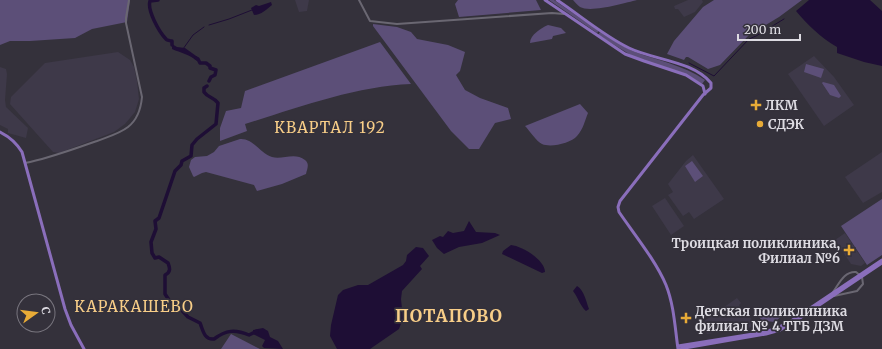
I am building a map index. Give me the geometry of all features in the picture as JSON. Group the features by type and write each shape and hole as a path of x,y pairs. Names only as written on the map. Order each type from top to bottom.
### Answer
{"main road":[{"path":"545,0 625,54 693,79 703,86 705,94"},
{"path":"557,0 628,48 688,68 707,79 712,85 620,201 618,209 655,265 666,286 670,298 678,348 772,330 792,321 882,263"},
{"path":"0,132 12,139 22,152 65,310 84,349"},
{"path":"861,276 882,260"}],"street":[{"path":"25,163 64,153 110,136 128,127 133,121 141,106 142,97 126,23 129,0"},
{"path":"359,0 370,21 397,24 552,13 560,13 569,16"},
{"path":"552,13 555,10 553,5"},
{"path":"853,272 861,276 863,284 857,291 832,295 846,274 853,272"}],"shaded area":[{"path":"0,0 130,0 127,22 92,29 75,38 10,41 0,45"},
{"path":"295,0 309,0 307,11 299,12"},
{"path":"458,0 536,0 541,10 459,17 455,4"},
{"path":"549,0 554,0 599,31 597,33"},
{"path":"573,0 637,0 608,7 585,9 580,7"},
{"path":"688,0 702,0 703,2 695,12 684,17 678,9 675,9 674,6"},
{"path":"714,0 802,0 779,17 749,35 720,65 708,69 688,57 684,60 667,54 674,41 703,7"},
{"path":"809,0 870,0 882,11 882,66 837,53 837,47 825,39 796,11"},
{"path":"271,2 272,5 266,10 254,15 251,8 256,5 259,6"},
{"path":"373,24 397,27 411,32 417,39 448,45 465,52 460,71 456,75 465,90 480,98 508,108 511,119 495,123 479,149 469,149 451,131"},
{"path":"548,25 561,28 566,33 553,36 552,39 530,43 532,37 539,30"},
{"path":"600,32 631,50 680,67 705,80 702,84 686,74 634,57 598,35"},
{"path":"380,42 411,84 348,93 306,105 245,124 247,131 220,141 220,128 226,111 241,108 245,91"},
{"path":"172,44 177,47 185,48 199,58 197,61 188,55 172,49"},
{"path":"118,52 130,60 134,67 139,99 135,112 125,124 114,132 59,153 53,152 10,104 11,97 45,63"},
{"path":"814,56 834,77 854,105 824,126 788,74"},
{"path":"806,64 824,69 821,78 804,72"},
{"path":"0,67 6,69 7,74 5,100 6,107 28,128 26,138 8,133 8,129 0,125"},
{"path":"822,83 834,85 841,96 839,98 830,95"},
{"path":"580,104 588,113 585,122 577,136 566,143 555,145 542,144 525,126"},
{"path":"240,139 245,139 253,143 272,157 280,158 293,156 305,160 308,167 306,174 282,184 257,191 254,185 206,172 194,177 193,176 189,167 191,160 195,157 207,156 214,152 219,146"},
{"path":"882,152 882,192 863,203 845,177"},
{"path":"693,155 724,199 694,219 689,212 683,216 668,195 673,192 668,184 686,161"},
{"path":"692,161 703,176 695,182 685,166"},
{"path":"665,198 684,226 671,235 652,206"},
{"path":"882,199 882,255 867,265 841,226"},
{"path":"469,221 476,232 495,233 500,235 482,243 459,247 444,254 437,248 432,240 440,236 443,237 448,231 453,233 464,231"},
{"name":"Троицкая поликлиника, Филиал №6","path":"845,233 865,263 861,266 851,264 835,240"},
{"path":"511,245 532,254 544,267 545,272 542,273 502,254 503,251"},
{"path":"416,247 423,248 429,256 420,266 422,269 402,291 401,299 403,318 399,329 370,349 337,349 330,336 338,295 343,290 358,285 368,285 403,265 406,261 407,255"},
{"path":"577,286 586,299 589,309 586,311 573,291"},
{"path":"737,298 741,303 739,305 742,310 755,324 753,327 707,334 700,324"},
{"path":"779,313 781,317 774,322 767,321 764,323 759,317 763,314 774,316"},
{"path":"263,328 268,331 270,337 278,341 283,349 264,348 262,346 265,340 253,334 253,330"},
{"path":"231,334 260,349 221,349"}],"waterway":[{"path":"158,0 150,1 150,10 160,31 166,39 172,41 172,45"},
{"path":"209,25 252,10"},
{"path":"689,63 714,76 749,39 784,19"},
{"path":"183,49 193,35 204,27"},
{"path":"196,58 200,63 206,63 210,66 210,68 216,70 215,75 211,77 209,81"},
{"path":"207,86 204,88 204,92 218,103 216,124 197,139 192,145 191,156 182,161 181,165 175,171 159,218 155,221 156,229 151,242 152,253 155,258 159,257 168,263 170,268 165,275 165,294 169,300 177,305 188,317 200,323 204,334 208,338 214,339 231,331 249,335 257,331"}],"place":[{"name":"ЛКМ","path":"756,105"},
{"name":"СДЭК","path":"760,124"},
{"name":"Троицкая поликлиника, Филиал №6","path":"849,250"},
{"name":"Детская поликлиника филиал № 4 ТГБ ДЗМ","path":"686,318"}],"district":[{"name":"КВАРТАЛ 192","path":"330,128"},
{"name":"КАРАКАШЕВО","path":"134,307"},
{"name":"ПОТАПОВО","path":"449,316"}]}
